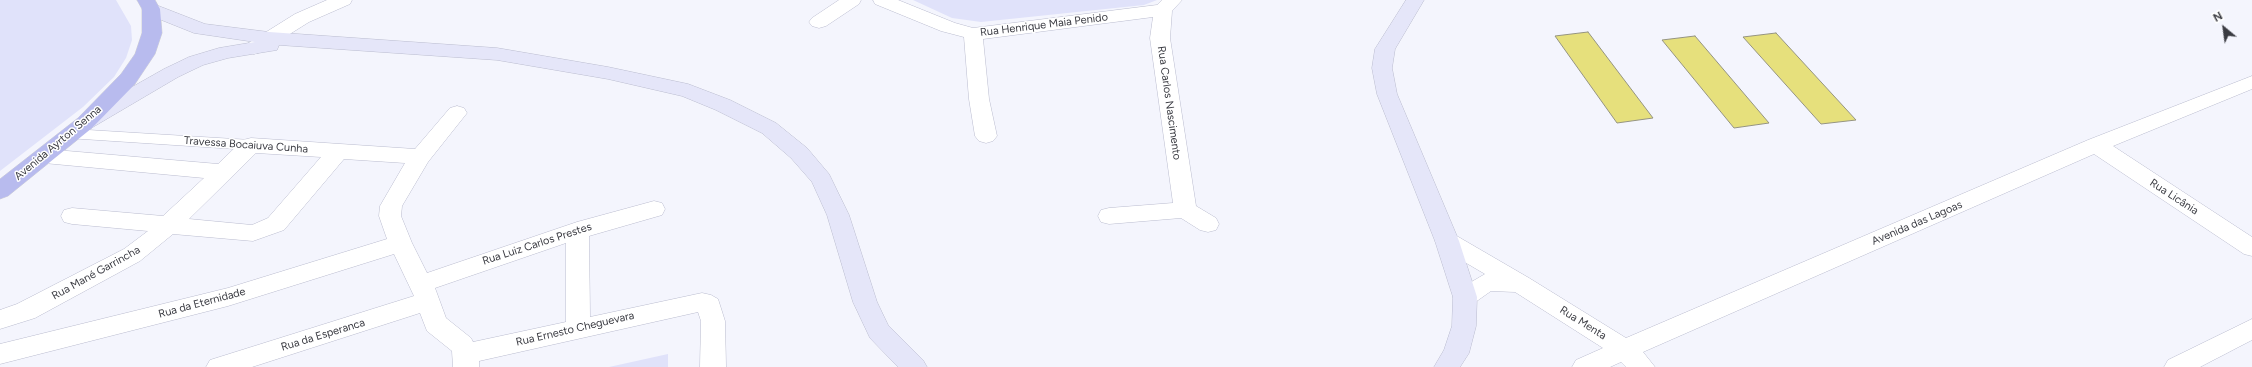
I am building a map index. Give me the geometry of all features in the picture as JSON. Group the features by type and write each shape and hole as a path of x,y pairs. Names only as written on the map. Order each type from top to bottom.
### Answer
{"highway":[{"name":"Avenida Ayrton Senna","path":"0,191 78,128 128,79 145,54 152,33 149,5"}],"main road":[{"path":"1415,0 1385,49 1382,68 1387,94 1447,241 1465,297 1464,326 1456,353 1447,367"},
{"path":"149,5 200,29 262,43"},
{"path":"78,128 171,73 196,62 226,52 262,43 310,42 497,54 608,73 688,91 723,105 769,128 799,153 821,179 838,215 864,302 879,331 914,367"}],"street":[{"path":"262,43 302,18 343,0"},
{"path":"819,22 852,0"},
{"name":"Rua Henrique Maia Penido","path":"882,0 948,27 973,34 1168,5"},
{"name":"Rua Carlos Nascimento","path":"1168,5 1160,38 1185,210"},
{"path":"973,34 979,99 986,136"},
{"name":"Avenida das Lagoas","path":"1584,367 1633,358 2096,145 2252,82"},
{"path":"457,113 420,157 392,206 390,216 400,243 424,292 436,324 454,338 466,361"},
{"name":"Travessa Bocaiuva Cunha","path":"78,128 251,145 420,157"},
{"name":"Rua Mané Garrincha","path":"0,320 26,311 132,255 155,238 251,145"},
{"name":"Rua Licânia","path":"2096,145 2252,248"},
{"path":"72,216 240,233 253,233 267,229 283,218 339,151"},
{"path":"44,156 223,172"},
{"name":"Rua Luiz Carlos Prestes","path":"424,292 577,230 654,209"},
{"path":"1109,216 1185,210 1208,224"},
{"path":"577,230 578,329"},
{"name":"Rua Menta","path":"1447,241 1521,284 1633,358"},
{"name":"Rua da Eternidade","path":"0,354 228,297 400,243"},
{"name":"Rua Menta","path":"1465,297 1487,282 1521,284"},
{"name":"Rua da Esperanca","path":"219,367 354,326 424,292"},
{"name":"Rua Ernesto Cheguevara","path":"466,361 578,329 684,304 702,302 709,306 713,321 713,367"},
{"path":"2177,367 2252,329"}],"shaded area":[{"path":"0,0 116,0 131,26 132,40 126,58 114,77 83,107 0,171"},
{"path":"913,0 1157,0 1144,5 981,22 952,18"},
{"path":"668,354 668,367 609,367"}],"building":[{"path":"1588,32 1653,118 1617,123 1555,36"},
{"path":"1776,33 1856,120 1821,124 1743,37"},
{"path":"1695,36 1769,123 1734,128 1662,40"}]}
